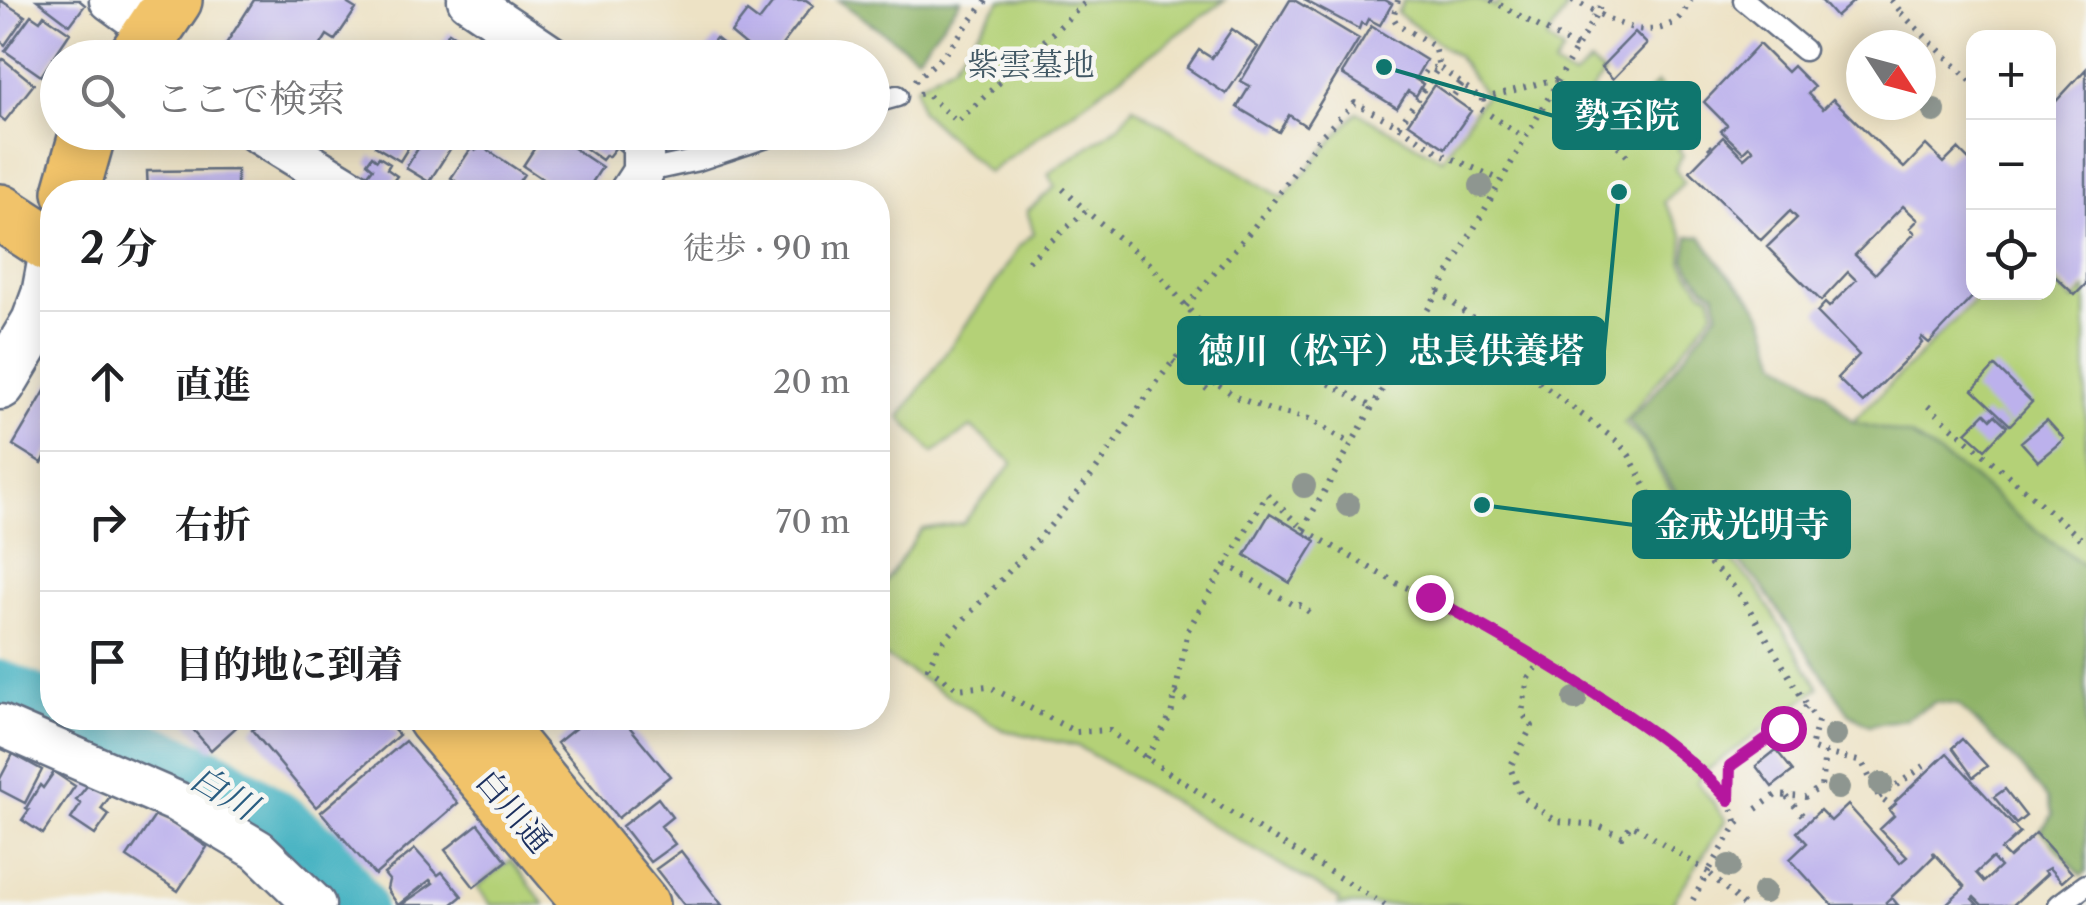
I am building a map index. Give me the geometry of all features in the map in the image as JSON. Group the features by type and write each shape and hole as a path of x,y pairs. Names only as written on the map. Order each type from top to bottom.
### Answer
{"main road":[{"path":"74,180 83,150"},
{"path":"0,212 40,238"},
{"name":"白川通","path":"497,732 604,898"}],"street":[{"path":"468,0 527,40"},
{"path":"286,150 335,180"},
{"path":"637,180 641,150"},
{"path":"0,384 40,314"},
{"path":"0,725 177,802 258,850 315,905"}],"lane":[{"path":"1744,0 1804,50"},
{"path":"890,97 898,95"},
{"path":"643,180 728,150"},
{"path":"2059,905 2086,885"}],"path":[{"path":"898,95 944,56 987,0"},
{"path":"898,95 925,93 956,122 1088,0"},
{"path":"1398,0 1394,10 1396,24 1434,46 1438,66 1482,99"},
{"path":"1490,0 1576,47"},
{"path":"1572,0 1624,27 1652,30 1678,19 1691,0"},
{"path":"1303,529 1604,0"},
{"path":"1891,0 1966,76"},
{"path":"1420,82 1427,68 1438,66"},
{"path":"1399,126 1438,66"},
{"path":"1482,99 1557,80"},
{"path":"1557,80 1566,102 1610,137 1629,158"},
{"path":"1454,95 1462,84"},
{"path":"1482,99 1481,110 1525,138"},
{"path":"1186,306 1254,228 1321,136 1355,103 1440,153 1501,180"},
{"path":"1063,189 1149,263 1205,328 1233,343 1299,366 1372,407"},
{"path":"1028,261 1086,210"},
{"path":"1438,291 1494,336 1536,380 1618,442 1679,533 1744,600 1816,718 1811,748 1862,762 1878,798 1892,808"},
{"path":"1205,328 1173,361 1095,470 938,648 928,666 958,688 988,686 1076,732 1109,730 1232,814 1385,905"},
{"path":"1173,361 1208,390 1214,381 1236,397 1309,419 1352,444"},
{"path":"1928,406 2086,543"},
{"path":"1146,758 1172,715 1188,630 1266,494 1303,529 1543,660 1644,725 1695,764 1729,800"},
{"path":"1226,564 1292,606 1300,605 1309,612"},
{"path":"1543,660 1528,678 1522,713 1532,726 1510,767 1522,796 1556,821 1596,824 1622,836 1632,824 1708,872 1743,905"},
{"path":"1176,693 1190,703"},
{"path":"1737,824 1729,800 1730,766 1807,706"},
{"path":"1756,809 1776,795 1805,797 1821,787 1825,753"},
{"path":"1878,798 1924,766"},
{"path":"1776,795 1789,798 1804,817"},
{"path":"1690,905 1737,824 1745,817"}],"green space":[{"path":"838,0 961,0 917,56"},
{"name":"紫雲墓地","path":"1001,0 1225,0 988,173 920,110 916,86 953,64"},
{"path":"1404,0 1480,0 1496,7 1500,0 1552,0 1567,8 1547,39 1563,52 1554,66 1573,78 1590,63 1604,75 1591,91 1623,117 1657,83 1682,109 1691,130 1691,137 1678,150 1683,155 1675,168 1684,182 1664,202 1684,236 1682,262 1702,291 1711,294 1714,311 1624,423 1643,441 1691,518 1758,589 1819,688 1707,770 1697,782 1726,820 1671,905 1338,905 1339,899 1077,746 1003,730 890,659 890,576 922,529 963,523 1013,463 971,427 933,453 900,417 1018,247 1034,233 1027,211 1055,187 1048,174 1120,125 1133,107 1283,198 1357,112 1442,159 1485,95 1457,56 1397,13"},
{"path":"1689,236 1702,237 1724,270 1749,295 1765,319 1778,361 1825,391 1852,422 1911,436 1972,477 2086,567 2086,872 2081,876 2041,830 2053,814 2048,799 2020,765 1958,705 1935,702 1905,719 1869,725 1849,713 1761,585 1693,515 1628,421 1718,312 1715,292 1704,287 1685,260"},
{"path":"2056,283 2074,301 2086,289 2086,567 1972,477 1911,436 1852,422 1975,300 2056,300"},
{"path":"511,860 545,905 491,905 477,887"}],"building":[{"path":"0,0 25,16 5,45 0,41"},
{"path":"37,0 79,0 85,5 70,25"},
{"path":"254,0 350,0 348,4 356,9 335,40 327,35 324,40 228,40"},
{"path":"775,0 806,0 813,5 786,40 739,40 731,33 747,12 759,21"},
{"path":"1290,0 1359,39 1306,126 1289,115 1279,132 1237,107 1250,86 1241,81"},
{"path":"1304,0 1385,0 1392,4 1380,25 1368,19 1359,29"},
{"path":"1821,0 1855,0 1836,17"},
{"path":"31,15 40,21 44,15 70,33 65,40 40,40 40,75 5,51"},
{"path":"1371,26 1426,60 1415,79 1423,84 1416,96 1408,91 1397,108 1342,74"},
{"path":"1232,29 1258,47 1226,94 1187,68 1199,50 1212,58"},
{"path":"449,32 461,40 444,40"},
{"path":"1635,32 1647,44 1613,79 1601,67"},
{"path":"1759,44 1787,72 1793,66 1814,87 1808,94 1823,109 1833,99 1846,112 1846,120 1855,120 1904,168 1926,145 1944,163 1958,149 1966,157 1966,300 1969,300 1929,343 1922,337 1922,343 1863,403 1837,378 1859,355 1817,312 1825,303 1829,307 1856,280 1848,272 1821,301 1767,247 1797,218 1790,211 1761,240 1690,171 1723,137 1744,158 1753,150 1749,146 1743,152 1721,131 1727,125 1704,102","holes":["1903,206 1918,220 1910,228 1915,233 1875,274 1855,255"]},
{"path":"3,59 34,84 5,121 0,117"},
{"path":"2086,69 2086,284 2075,295 2056,277 2056,101"},
{"path":"1434,85 1471,111 1445,148 1408,123"},
{"path":"382,150 407,150 400,161"},
{"path":"417,150 449,150 430,180 406,168"},
{"path":"470,150 488,150 524,174 520,180 451,178"},
{"path":"533,150 576,150 602,167 594,180 544,180 523,166"},
{"path":"588,150 614,150 602,160"},
{"path":"372,156 377,160 379,157 390,164 387,169 397,176 394,180 370,180 366,177 373,168 367,163"},
{"path":"237,170 237,180 147,180 147,171"},
{"path":"1995,366 2032,402 2010,425 1973,390"},
{"path":"40,399 40,462 13,445"},
{"path":"1985,413 1991,419 1995,415 2007,426 1985,449 1966,432"},
{"path":"2047,420 2064,439 2038,461 2021,442"},
{"path":"1270,513 1316,541 1290,583 1245,555"},
{"path":"194,730 233,730 211,750"},
{"path":"252,730 394,730 399,735 316,807"},
{"path":"573,730 632,730 670,776 618,818 557,743"},
{"path":"1962,739 1987,766 1973,777 1952,748"},
{"path":"405,741 458,803 375,875 321,812"},
{"path":"1776,750 1793,771 1772,787 1756,766"},
{"path":"1947,753 2020,833 2001,850 2009,858 2036,833 2072,873 2062,882 2049,868 2013,905 1982,905 1974,897 1978,905 1945,905 1965,887 1933,852 1934,856 1885,903 1892,898 1898,905 1832,905 1790,859 1807,843 1797,832 1820,810 1831,821 1848,805 1900,863 1907,857 1880,829 1894,816 1889,810","holes":["1992,858 2000,867 1984,882 1976,873"]},
{"path":"13,754 42,770 25,803 0,790 0,779"},
{"path":"54,772 75,786 43,834 22,820 40,785 43,788"},
{"path":"91,781 111,795 101,809 109,815 95,835 71,819 81,804 76,800"},
{"path":"2005,789 2026,816 2016,824 1994,797"},
{"path":"658,798 672,817 661,826 675,844 650,862 622,826"},
{"path":"157,813 207,847 178,891 127,857"},
{"path":"478,824 507,861 474,887 445,850"},
{"path":"415,849 462,896 451,905 401,905 433,883 430,880 398,905 387,889 389,880 384,874"},
{"path":"681,851 722,905 684,905 656,869"}],"waterway":[{"name":"白川","path":"0,690 40,707"},
{"name":"白川","path":"95,730 214,780 277,821 321,857 355,905"}],"place":[{"name":"勢至院","path":"1384,67"},
{"name":"徳川（松平）忠長供養塔","path":"1619,192"},
{"name":"金戒光明寺","path":"1482,505"}],"route":[{"path":"1430,597 1543,660 1644,725 1695,764 1729,800 1730,766 1783,728"}]}
